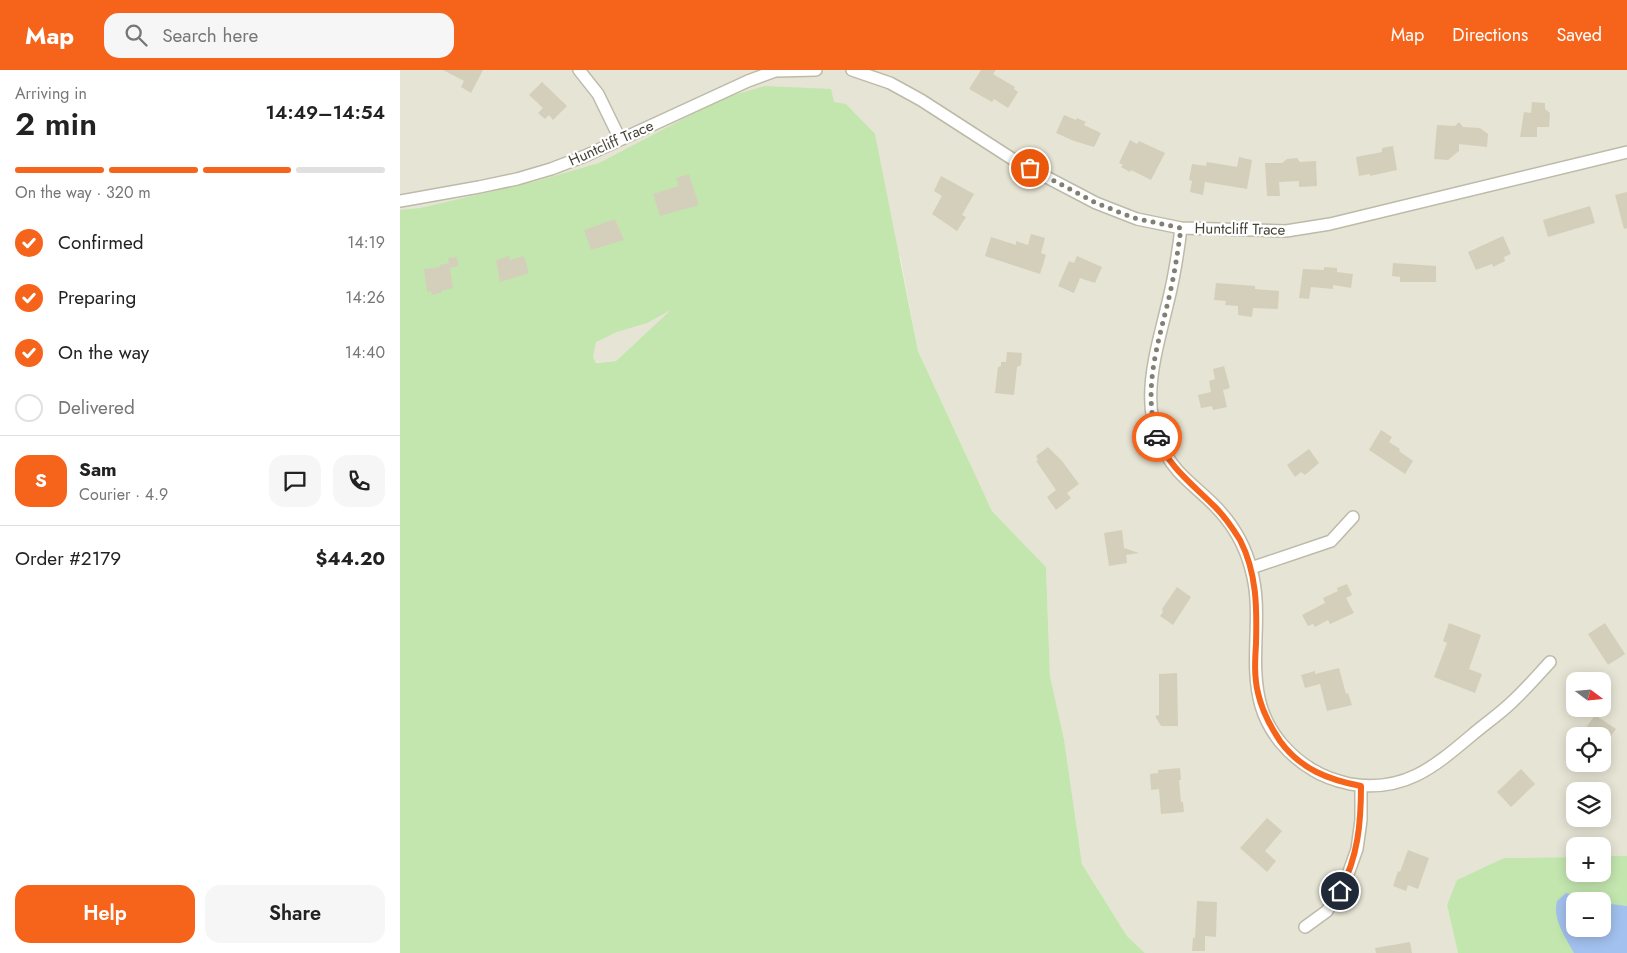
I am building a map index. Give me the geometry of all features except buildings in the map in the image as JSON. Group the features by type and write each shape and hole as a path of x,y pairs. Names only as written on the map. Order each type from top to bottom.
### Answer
{"street":[{"path":"579,70 598,94 620,140"},
{"name":"Huntcliff Trace","path":"400,201 517,179 576,159 748,81 775,71 816,70"},
{"name":"Huntcliff Trace","path":"852,70 890,83 914,96 1014,160 1096,203 1137,219 1181,228 1286,231 1330,224 1627,152"},
{"path":"1181,228 1174,278 1151,376 1152,421 1168,458 1179,472 1214,505 1227,520 1240,541 1251,568 1255,586 1257,609 1255,670 1258,692 1268,724 1286,749 1301,763 1317,773 1339,782 1361,786 1383,786 1402,782 1437,764 1513,701 1550,662"},
{"path":"1251,568 1331,542 1353,517"},
{"path":"1306,927 1327,912 1347,877 1356,849 1361,820 1361,786"}],"shaded area":[{"path":"400,70 1627,70 1627,856 1611,856 1611,837 1566,837 1566,857 1504,858 1447,905 1458,953 1145,953 1127,936 1082,864 1064,739 1050,676 1046,567 992,511 918,351 900,256 693,291 616,361 468,371 445,341 400,350"}],"green space":[{"path":"765,86 831,89 834,102 846,104 875,134 918,351 992,511 1046,567 1050,676 1064,739 1082,864 1127,936 1145,953 400,953 400,210 420,208 537,181 599,163 723,98","holes":["671,310 616,361 596,363 593,357 596,342 617,332 647,323"]},
{"path":"1611,856 1627,856 1627,953 1458,953 1447,905 1457,880 1504,858 1566,857 1566,882 1611,882"}],"water":[{"path":"1566,893 1566,937 1611,937 1611,904 1627,906 1627,953 1574,953 1561,928 1556,915 1557,901"}],"way so far":[{"path":"1030,168 1096,203 1137,219 1181,228 1174,278 1151,376 1152,421 1157,437"}],"route":[{"path":"1157,437 1168,458 1179,472 1227,520 1240,541 1251,568 1257,609 1255,670 1258,692 1268,724 1286,749 1301,763 1317,773 1339,782 1361,786 1361,820 1356,849 1347,877 1340,891"}]}
